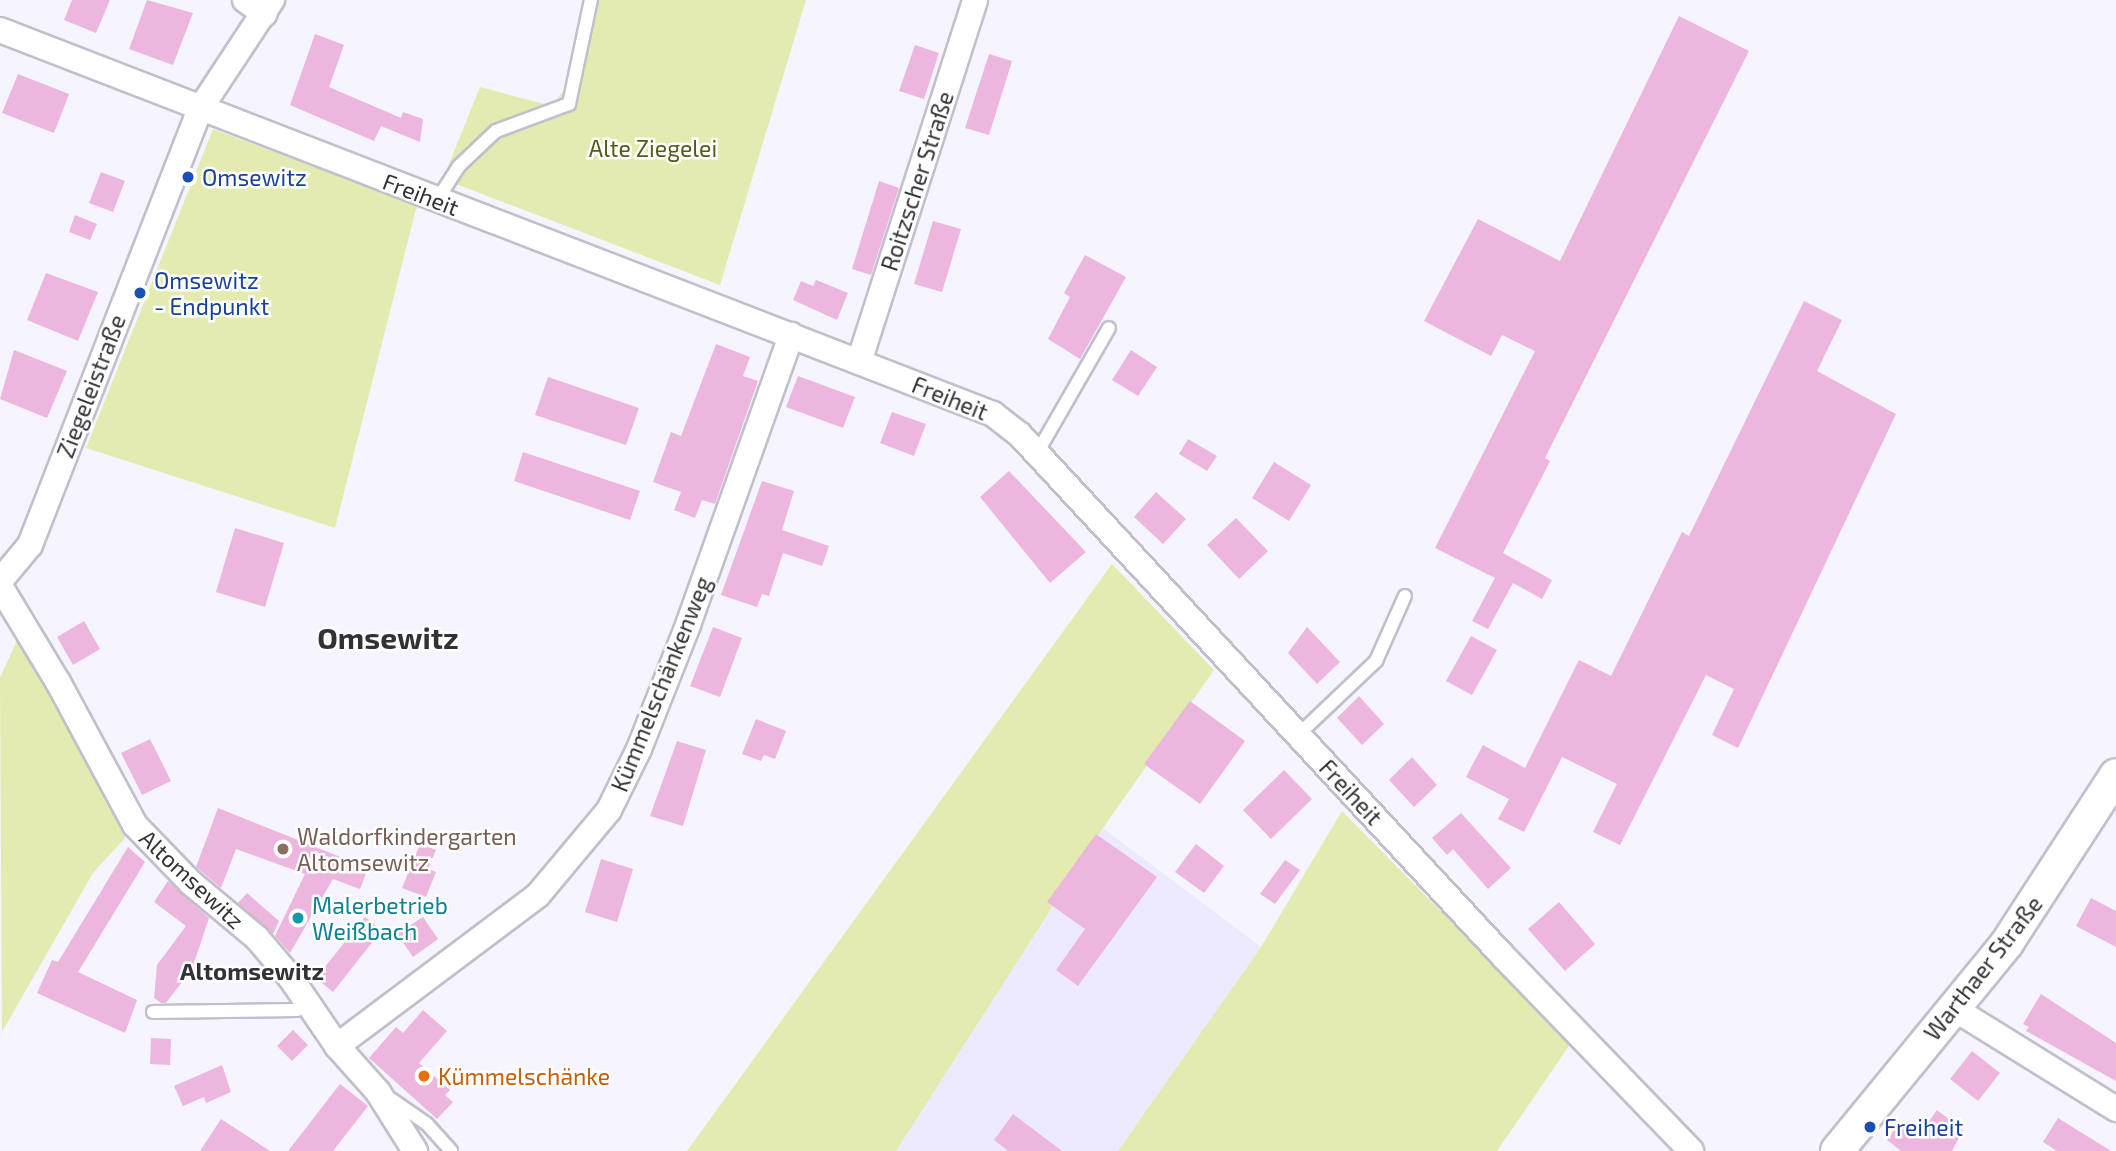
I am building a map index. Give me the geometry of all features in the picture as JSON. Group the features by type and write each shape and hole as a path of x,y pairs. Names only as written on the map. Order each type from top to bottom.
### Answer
{"street":[{"name":"Roitzscher Straße","path":"859,362 975,0"},
{"name":"Ziegeleistraße","path":"0,584 30,545 200,109 260,5"},
{"name":"Freiheit","path":"0,30 993,414 1037,453 1298,735 1691,1151"},
{"name":"Kümmelschänkenweg","path":"337,1045 538,895 609,810 639,749 688,625 791,335"},
{"name":"Altomsewitz","path":"0,584 58,682 135,825 191,883 257,939 337,1045 378,1092 415,1151"},
{"name":"Warthaer Straße","path":"1837,1151 1953,1008 2054,877 2116,775"},
{"path":"1953,1008 2116,1109"}],"lane":[{"path":"437,200 459,166 496,131 569,103 591,0"},
{"path":"1037,453 1110,328"},
{"path":"1298,735 1376,661 1405,596"},
{"path":"153,1012 297,1010 306,1003"},
{"path":"378,1092 426,1124 451,1151"}],"shaded area":[{"path":"1103,828 1261,947 1118,1151 896,1151"}],"green space":[{"name":"Alte Ziegelei","path":"587,0 806,0 720,285 443,179 480,87 552,106 564,90"},
{"path":"213,129 417,205 335,528 86,448"},
{"path":"1112,564 1214,670 1103,828 896,1151 687,1151"},
{"path":"17,640 79,746 125,838 93,873 2,1032 0,678"},
{"path":"1342,811 1571,1043 1497,1151 1118,1151 1261,947"}],"building":[{"path":"72,0 110,0 96,33 64,20"},
{"path":"147,0 193,13 173,65 129,49"},
{"path":"1679,16 1749,51 1545,458 1550,461 1503,553 1552,580 1542,599 1513,583 1488,629 1472,621 1495,578 1435,548 1535,351 1502,335 1491,356 1424,321 1478,219 1560,261"},
{"path":"315,34 344,45 329,87 401,118 403,112 423,119 420,142 381,126 374,141 290,105"},
{"path":"915,45 939,53 924,99 899,91"},
{"path":"989,54 1012,61 989,135 965,128"},
{"path":"18,74 69,94 54,133 2,113"},
{"path":"101,172 125,181 113,212 89,203"},
{"path":"879,181 899,188 871,275 852,269"},
{"path":"75,215 97,224 90,240 69,232"},
{"path":"933,221 961,229 942,292 914,284"},
{"path":"1085,255 1126,277 1080,359 1048,339 1070,297 1064,293"},
{"path":"46,273 98,292 78,341 27,320"},
{"path":"816,280 848,293 837,320 793,300 801,281 813,286"},
{"path":"1804,301 1842,320 1817,371 1896,414 1738,748 1712,735 1734,689 1706,675 1620,845 1593,832 1617,784 1562,757 1524,832 1498,819 1509,799 1466,777 1483,745 1525,768 1579,660 1611,676 1682,532 1689,536"},
{"path":"716,344 750,357 743,376 758,381 715,504 702,500 695,518 674,510 681,492 653,482 671,432 681,436"},
{"path":"14,350 67,371 47,418 0,399"},
{"path":"1131,350 1157,367 1138,396 1112,380"},
{"path":"798,376 855,397 843,428 786,407"},
{"path":"548,377 639,408 626,445 535,415"},
{"path":"892,412 926,424 914,456 880,443"},
{"path":"1188,439 1217,456 1207,471 1179,454"},
{"path":"523,452 640,491 630,520 514,481"},
{"path":"1274,462 1311,485 1289,521 1252,498"},
{"path":"1009,471 1086,552 1050,583 980,497"},
{"path":"762,481 794,491 782,530 829,546 822,566 783,553 769,596 762,594 757,607 721,595"},
{"path":"1156,492 1186,519 1163,544 1134,517"},
{"path":"1236,518 1268,551 1239,579 1207,545"},
{"path":"235,528 284,543 265,607 216,592"},
{"path":"84,621 100,649 73,665 57,637"},
{"path":"713,627 742,638 720,697 690,686"},
{"path":"1307,627 1340,662 1317,684 1288,653"},
{"path":"1471,636 1497,650 1472,695 1446,681"},
{"path":"1359,696 1384,724 1362,745 1337,718"},
{"path":"1190,701 1245,741 1200,804 1144,764"},
{"path":"756,719 786,731 775,759 764,755 761,761 742,754"},
{"path":"150,739 171,781 142,795 121,753"},
{"path":"677,741 706,750 683,826 650,816"},
{"path":"1412,757 1437,785 1414,807 1389,780"},
{"path":"1284,770 1312,799 1271,839 1243,810"},
{"name":"Waldorfkindergarten Altomsewitz","path":"218,808 368,868 360,889 333,879 290,953 275,936 305,874 236,849 221,888 196,867"},
{"path":"1461,813 1511,868 1488,889 1453,849 1447,855 1432,838"},
{"path":"1096,834 1157,877 1078,986 1056,970 1085,929 1047,902"},
{"path":"420,844 436,850 428,869 436,872 426,897 402,888"},
{"path":"1196,844 1224,866 1204,893 1175,872"},
{"path":"128,847 145,862 78,972 137,1000 125,1033 37,993 52,960 58,962"},
{"path":"601,859 633,869 617,922 585,912"},
{"path":"1285,860 1300,870 1275,904 1260,894"},
{"path":"168,881 209,918 192,969 166,1003 161,1003 154,998 157,965 186,926 154,902"},
{"path":"247,893 279,921 273,934 238,903"},
{"path":"2091,898 2116,911 2116,947 2076,926"},
{"path":"1559,902 1595,944 1565,971 1528,929"},
{"path":"365,917 382,930 333,992 316,978"},
{"path":"423,917 438,939 413,957 397,934"},
{"path":"2041,994 2116,1043 2116,1081 2026,1031 2029,1027 2023,1024"},
{"path":"423,1010 447,1031 419,1063 450,1090 445,1095 453,1102 437,1119 369,1058 396,1027 403,1033"},
{"path":"293,1030 308,1045 292,1061 277,1046"},
{"path":"151,1038 171,1039 170,1065 150,1064"},
{"path":"1972,1051 2000,1073 1978,1101 1950,1079"},
{"path":"222,1065 231,1092 206,1103 204,1097 183,1106 174,1086"},
{"path":"340,1084 368,1106 333,1151 288,1151"},
{"path":"1937,1110 1963,1130 1952,1151 1901,1151 1887,1140 1899,1123 1918,1137"},
{"path":"1013,1114 1062,1151 1008,1151 994,1140"},
{"path":"2058,1118 2111,1151 2057,1151 2043,1142"},
{"path":"221,1119 270,1151 200,1151"}],"place":[{"name":"Omsewitz","path":"188,177"},
{"name":"Omsewitz - Endpunkt","path":"140,293"},
{"name":"Waldorfkindergarten Altomsewitz","path":"283,849"},
{"name":"Malerbetrieb Weißbach","path":"298,918"},
{"name":"Kümmelschänke","path":"424,1076"},
{"name":"Freiheit","path":"1870,1127"}],"district":[{"name":"Omsewitz","path":"388,637"},
{"name":"Altomsewitz","path":"252,971"}]}
